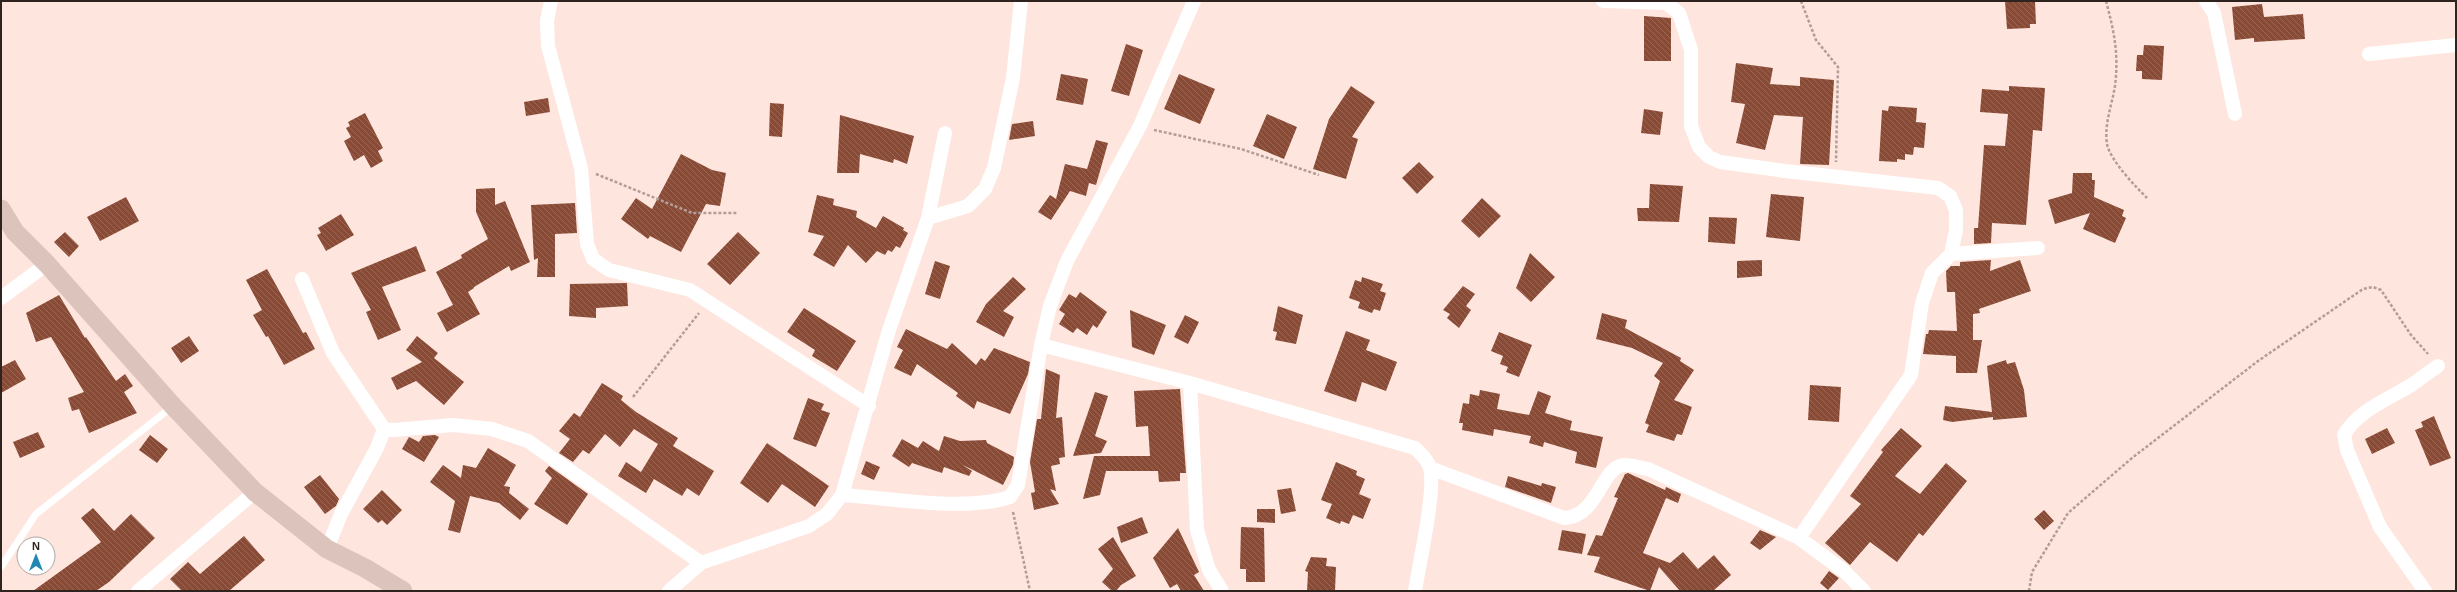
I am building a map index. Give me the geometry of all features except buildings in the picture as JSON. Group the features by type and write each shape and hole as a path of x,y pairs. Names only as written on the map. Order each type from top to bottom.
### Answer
{"street":[{"path":"552,1 547,21 548,46 581,168 587,244 593,259 609,270 669,283 690,290 773,346 869,406"},
{"path":"928,218 968,206 985,189 994,168 1013,78 1021,1"},
{"path":"842,495 950,503 997,502 1010,498 1018,485 1041,345 1050,306 1067,261 1140,126 1194,1"},
{"path":"1603,1 1666,3 1674,7 1683,21 1691,50 1691,126 1699,147 1709,156 1720,162 1938,188 1950,196 1956,210 1951,254 1932,273 1922,303 1911,375 1800,538"},
{"path":"1683,21 1685,1"},
{"path":"2206,1 2214,13 2235,114"},
{"path":"2369,54 2456,45"},
{"path":"669,591 701,563 809,526 827,514 842,495 869,406 889,330 928,218 945,134"},
{"path":"1,209 15,232 48,264 173,406 255,492 327,549 365,568 403,591"},
{"path":"1951,254 2038,248"},
{"path":"1,298 48,264"},
{"path":"302,279 333,352 384,429"},
{"path":"1041,345 1190,383 1415,448 1426,458 1430,468 1430,491 1415,591"},
{"path":"2425,591 2380,527 2347,450 2344,435 2350,425 2379,403 2413,384 2438,366"},
{"path":"1190,383 1197,530 1209,570 1222,591"},
{"path":"384,429 394,430 453,425 492,429 528,441 701,563"},
{"path":"327,549 341,514 377,448 384,429"},
{"path":"1430,468 1564,518 1574,518 1584,512 1614,470 1623,465 1642,468 1800,538 1844,571 1864,591"},
{"path":"138,591 255,492"}],"lane":[{"path":"1,567 36,514 173,406"}],"path":[{"path":"1800,1 1816,40 1838,67 1836,177"},
{"path":"2106,1 2116,41 2115,86 2107,120 2107,145 2126,178 2147,198"},
{"path":"1140,126 1241,149 1319,175"},
{"path":"581,168 692,212 738,213"},
{"path":"2029,591 2032,572 2068,513 2132,458 2258,361 2363,289 2373,287 2381,290 2411,335 2438,366"},
{"path":"633,397 708,302"},
{"path":"1010,498 1030,591"}]}
